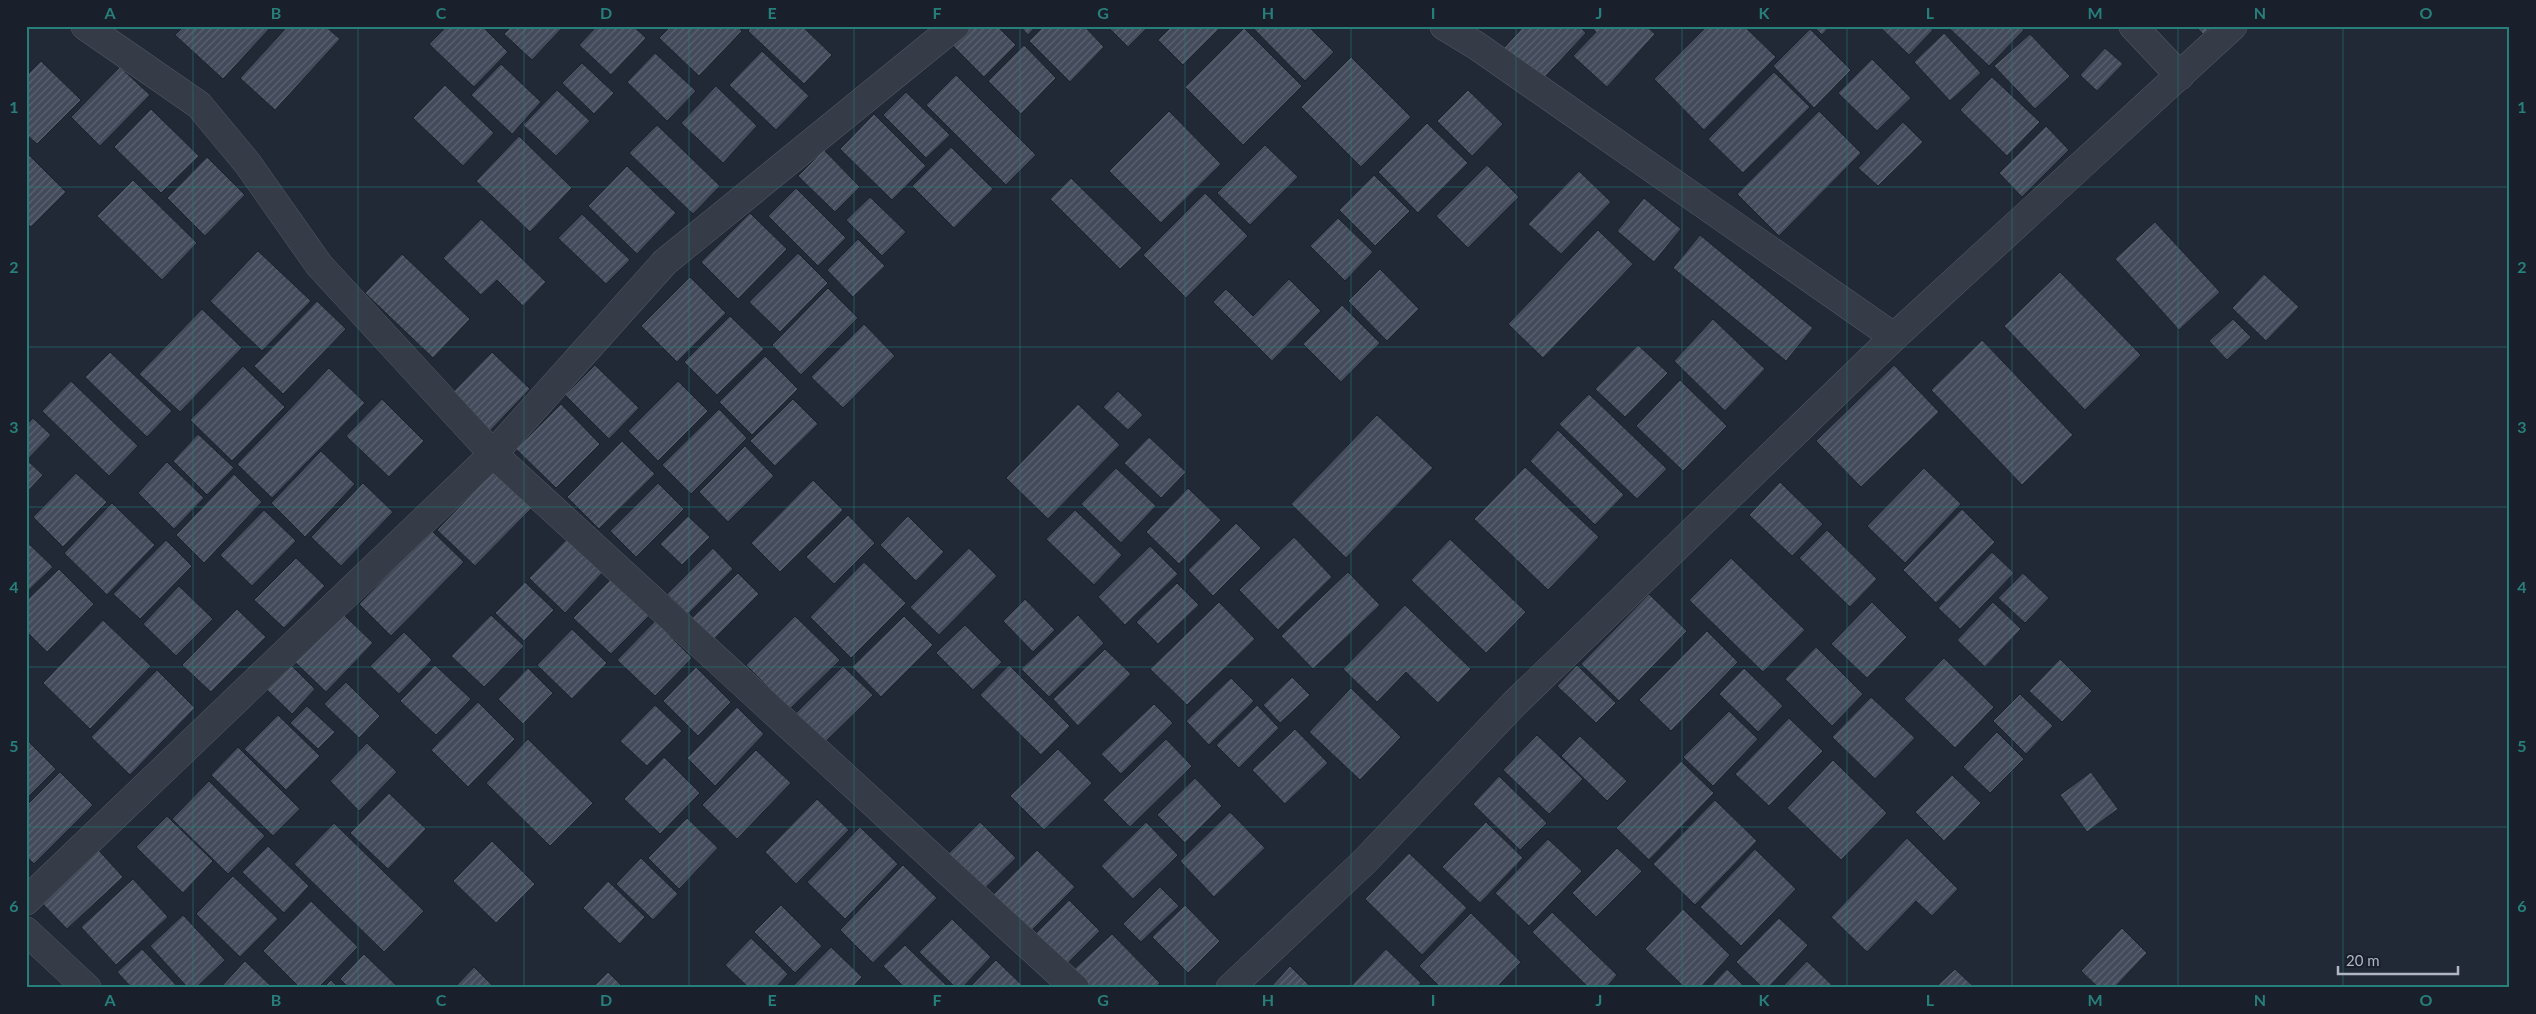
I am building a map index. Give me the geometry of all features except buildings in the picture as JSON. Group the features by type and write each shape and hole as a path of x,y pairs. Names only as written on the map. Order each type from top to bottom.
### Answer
{"street":[{"path":"85,26 198,105 248,164 319,265 493,454 1075,988"},
{"path":"26,901 493,454 665,262 955,26"},
{"path":"1444,26 1477,46 1894,337"},
{"path":"2133,26 2180,76"},
{"path":"1230,988 1364,862 1522,696 1894,337 2233,26"},
{"path":"26,931 87,988"}]}
